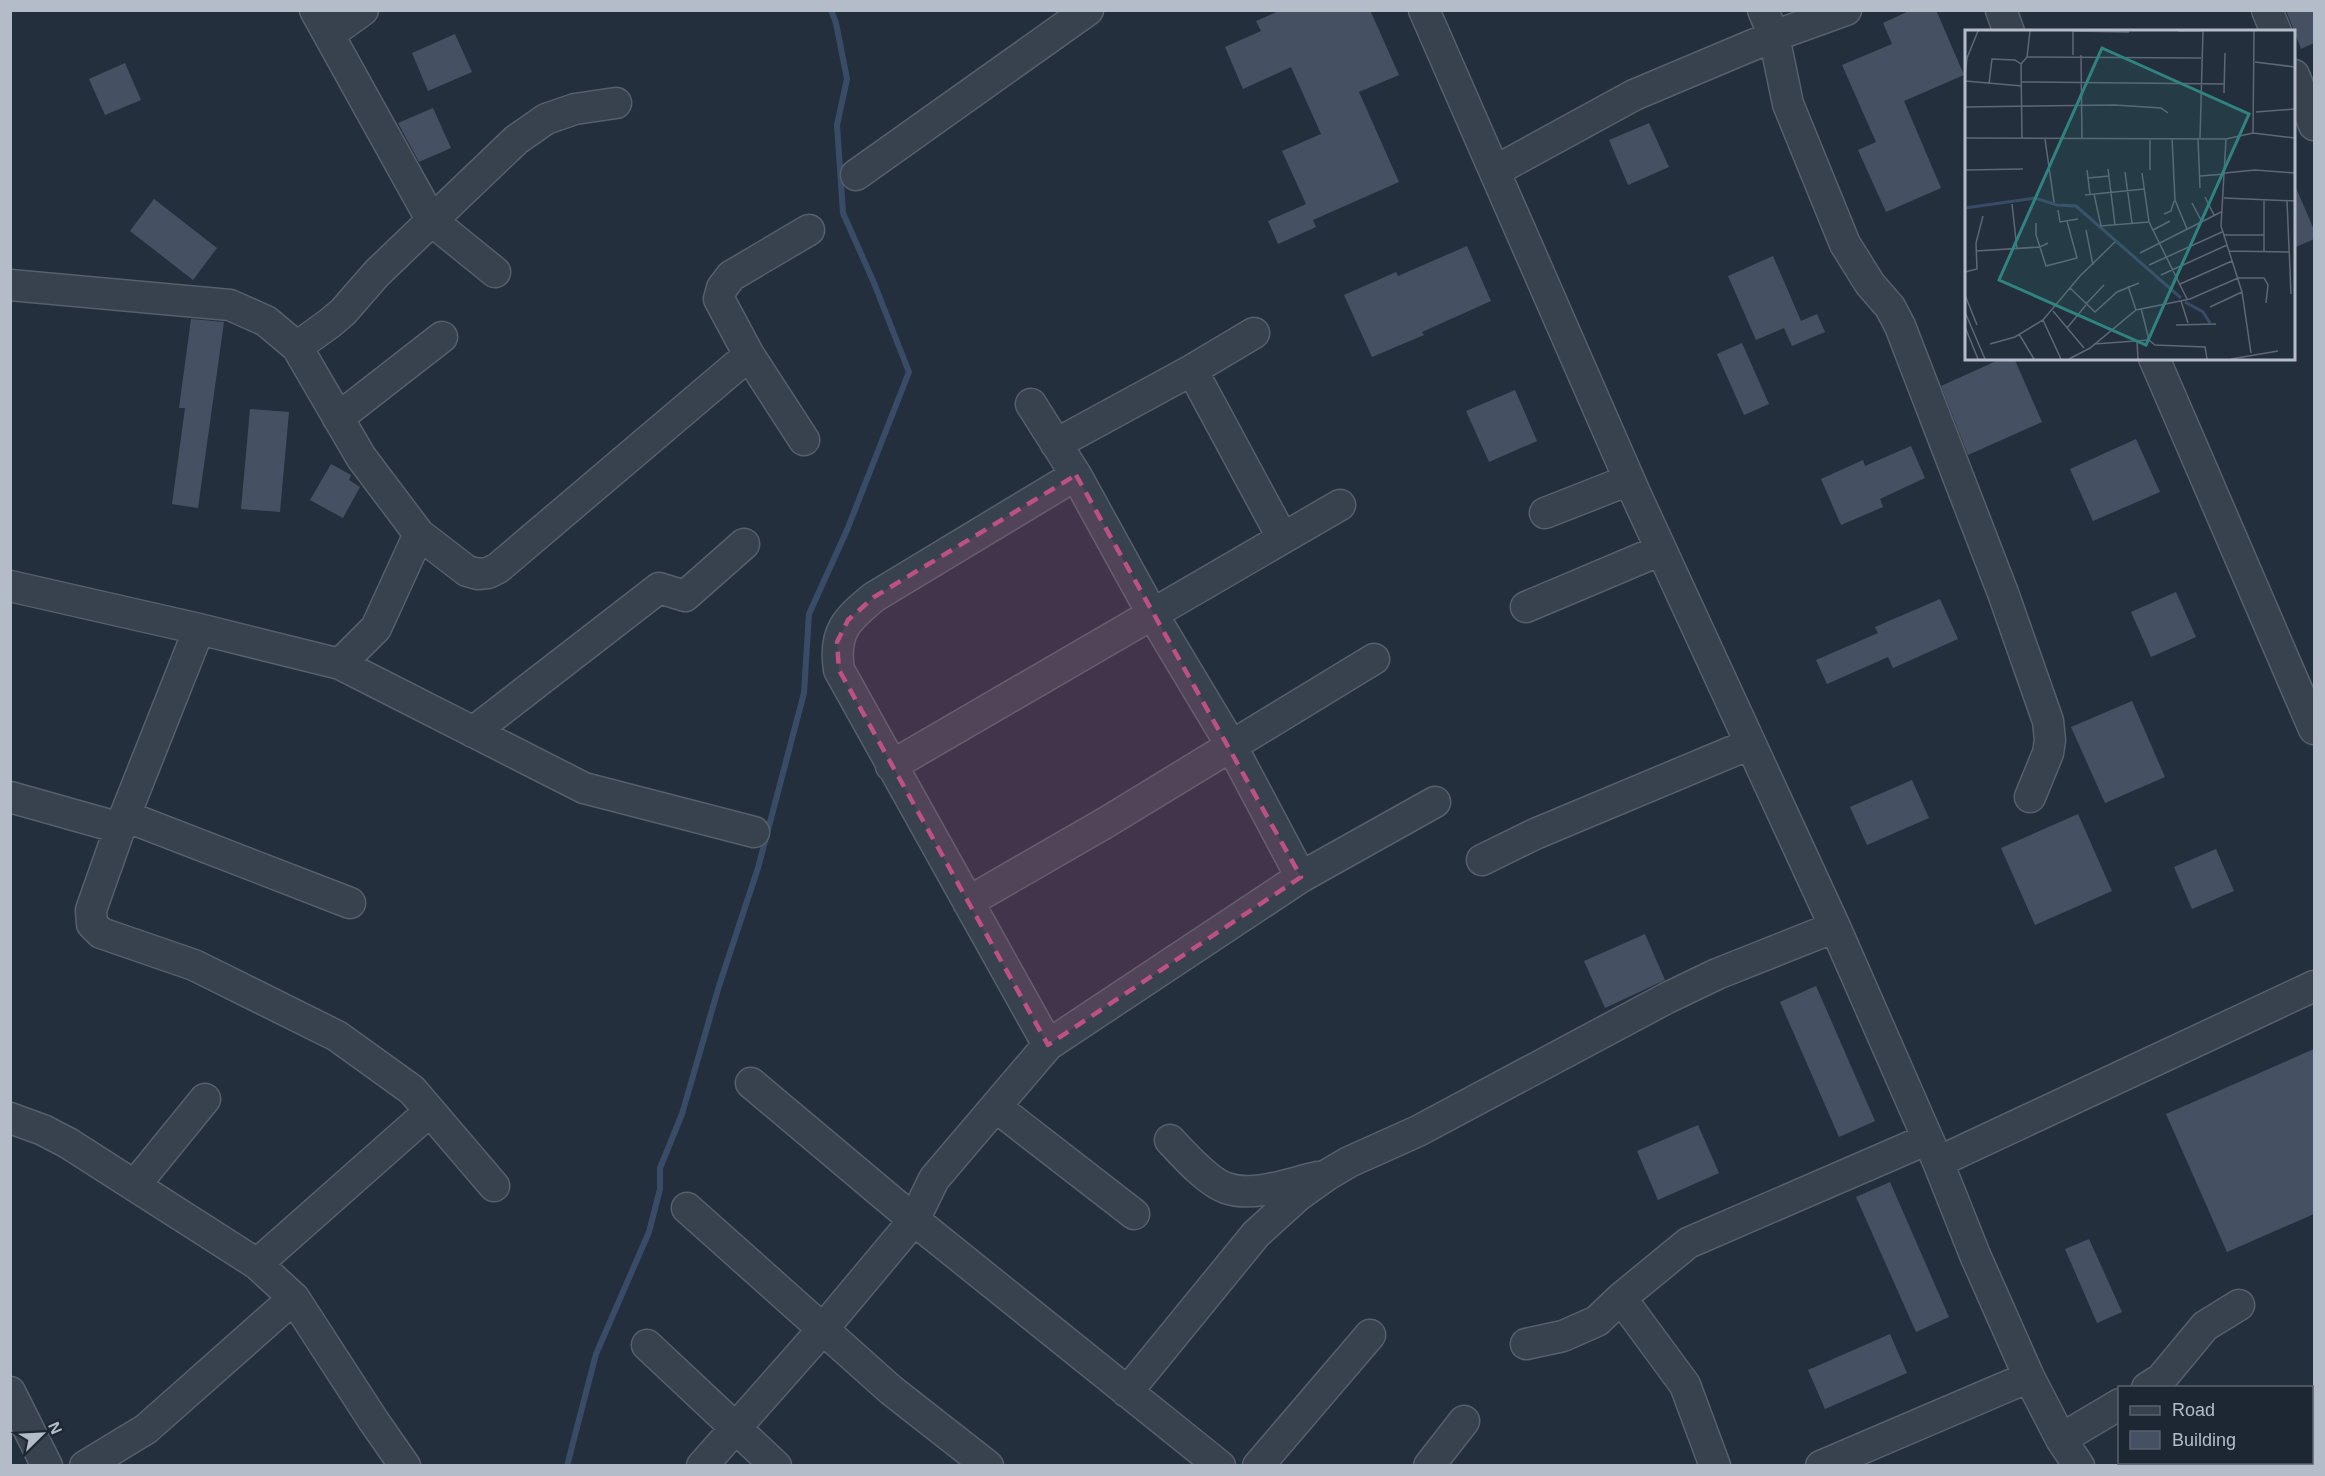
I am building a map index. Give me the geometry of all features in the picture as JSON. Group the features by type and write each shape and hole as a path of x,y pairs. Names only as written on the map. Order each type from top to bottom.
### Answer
{"street":[{"path":"363,10 322,22 432,221 495,272"},
{"path":"856,175 1088,10"},
{"path":"1424,10 1629,480 1835,927 2029,1377 2061,1439 2079,1466"},
{"path":"1495,171 1768,23 1846,10"},
{"path":"2001,10 2008,30"},
{"path":"2267,10 2275,30"},
{"path":"1768,23 1788,104 1845,244 1870,284 1890,307 1900,326 1999,582 2045,711 2050,740 2048,753 2030,797"},
{"path":"2295,78 2314,125"},
{"path":"297,347 330,323 377,273 516,140 546,119 575,109 616,103"},
{"path":"804,440 749,355 719,299 722,288 731,276 809,230"},
{"path":"10,285 230,305 266,321 297,347 361,457 419,534 467,571 478,574 488,573 498,568 749,355"},
{"path":"1056,444 1192,370 1254,333"},
{"path":"338,418 442,337"},
{"path":"2155,360 2314,729"},
{"path":"1192,370 1282,537"},
{"path":"1031,404 1076,475 1153,615 1231,745 1301,877"},
{"path":"1048,1045 891,766 839,670 836,654 837,642 845,626 874,597 1076,475"},
{"path":"1545,513 1629,480"},
{"path":"891,766 1340,505"},
{"path":"340,664 376,628 419,534"},
{"path":"473,732 659,588 685,596 744,544"},
{"path":"1526,607 1661,550"},
{"path":"10,586 340,664 584,788 754,832"},
{"path":"199,629 122,822 91,910 92,924 101,933 194,965 337,1036 412,1090 494,1186"},
{"path":"968,902 1105,823 1374,659"},
{"path":"1482,860 1535,834 1750,744"},
{"path":"10,797 122,822 350,903"},
{"path":"702,1466 824,1329 914,1220 934,1179 1048,1045 1301,877 1435,802"},
{"path":"1127,1392 1256,1234 1299,1195 1327,1175 1349,1162 1418,1131 1677,993 1716,974 1835,927"},
{"path":"1526,1344 1563,1336 1597,1321 1621,1298 1688,1243 1933,1150 2314,986"},
{"path":"751,1083 914,1220 1220,1466"},
{"path":"135,1185 205,1100"},
{"path":"996,1107 1134,1214"},
{"path":"257,1264 430,1111"},
{"path":"10,1118 51,1135 135,1185 257,1264 294,1298 405,1466"},
{"path":"1170,1140 1197,1168 1225,1188 1250,1192 1327,1175"},
{"path":"687,1208 891,1390 988,1466"},
{"path":"85,1466 146,1429 294,1298"},
{"path":"1621,1298 1685,1385 1715,1466"},
{"path":"2150,1386 2161,1379 2205,1326 2239,1305"},
{"path":"1258,1466 1370,1335"},
{"path":"647,1345 776,1466"},
{"path":"1821,1466 2029,1377"},
{"path":"10,1392 47,1466"},
{"path":"2061,1439 2118,1405"},
{"path":"1429,1466 1464,1421"}],"highlighted area":[{"path":"1076,475 1301,877 1048,1045 839,670 837,642 848,620 874,597"}],"building":[{"path":"1281,10 1370,10 1399,75 1359,92 1399,182 1313,220 1316,227 1278,244 1268,221 1306,204 1282,151 1321,134 1291,67 1243,89 1225,47 1261,31 1256,21"},
{"path":"1911,10 1936,10 1964,75 1904,101 1941,188 1886,212 1858,150 1876,142 1842,65 1892,44 1883,23"},
{"path":"2286,10 2314,10 2314,43 2301,49"},
{"path":"455,34 472,72 428,91 412,53"},
{"path":"125,63 141,100 105,115 89,79"},
{"path":"433,108 451,148 419,162 398,123"},
{"path":"1649,123 1669,167 1628,185 1609,140"},
{"path":"2295,185 2314,230 2314,239 2295,248"},
{"path":"154,199 217,248 193,280 130,231"},
{"path":"1467,246 1491,301 1422,332 1424,335 1372,357 1344,295 1396,272 1398,276"},
{"path":"1773,256 1801,321 1817,314 1825,332 1792,346 1784,328 1756,340 1728,276"},
{"path":"191,319 224,322 198,508 172,504 185,408 179,408"},
{"path":"1742,343 1769,404 1744,415 1717,354"},
{"path":"1999,360 2015,360 2042,422 1968,455 1941,386"},
{"path":"1515,390 1537,441 1489,462 1466,411"},
{"path":"250,409 289,412 280,512 241,509"},
{"path":"2136,439 2160,492 2093,521 2070,469"},
{"path":"1911,446 1925,478 1880,499 1883,507 1841,525 1821,479 1863,460 1865,466"},
{"path":"331,464 351,475 349,480 360,487 343,518 310,500"},
{"path":"2176,592 2196,637 2151,657 2131,612"},
{"path":"1940,599 1958,639 1893,668 1888,657 1827,684 1816,660 1878,633 1875,627"},
{"path":"2132,701 2165,777 2105,803 2071,727"},
{"path":"1912,780 1929,818 1867,845 1850,807"},
{"path":"2078,814 2112,891 2035,925 2001,848"},
{"path":"2216,849 2234,891 2192,909 2174,867"},
{"path":"1645,934 1665,980 1605,1008 1584,961"},
{"path":"1816,986 1875,1121 1839,1137 1780,1002"},
{"path":"2314,1049 2314,1214 2227,1252 2166,1114"},
{"path":"1698,1125 1719,1173 1658,1200 1637,1151"},
{"path":"1890,1182 1949,1317 1916,1332 1856,1197"},
{"path":"2089,1239 2122,1312 2097,1323 2065,1249"},
{"path":"1890,1334 1907,1373 1825,1409 1808,1370"}],"waterway":[{"path":"567,1466 596,1354 649,1232 660,1189 660,1168 682,1114 719,986 758,868 804,693 809,614 847,530 909,372 843,213 837,125 847,79 836,23 831,10"}]}
